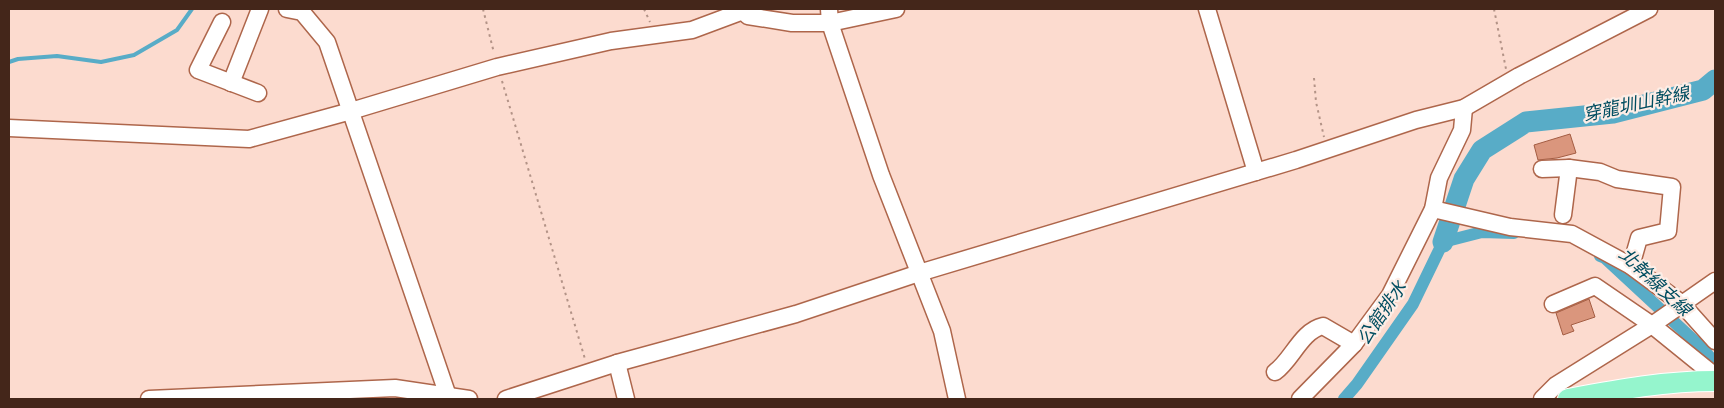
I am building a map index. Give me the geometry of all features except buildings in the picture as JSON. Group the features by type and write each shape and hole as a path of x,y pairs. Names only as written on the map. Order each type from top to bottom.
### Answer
{"main road":[{"path":"1568,399 1626,388 1694,381 1715,381"}],"street":[{"path":"231,83 260,9"},
{"path":"287,9 302,12 327,42 449,398"},
{"path":"9,128 249,139 351,111 497,67 611,41 692,30 743,10 748,16 792,23 830,16 896,9"},
{"path":"1208,9 1256,172"},
{"path":"506,399 617,364 796,314 919,273 1256,172 1416,120 1464,108 1519,76 1648,9"},
{"path":"830,16 881,175 942,331 957,399"},
{"path":"222,22 198,70 258,93"},
{"path":"1300,399 1354,344 1390,295 1433,209 1439,178 1462,130 1464,108"},
{"path":"1542,169 1568,168 1600,172 1616,179 1672,187 1668,231 1639,238 1631,266"},
{"path":"1563,215 1568,168"},
{"path":"1433,209 1510,227 1572,234 1631,266 1681,303 1715,341"},
{"path":"1542,399 1556,385 1652,325 1715,281"},
{"path":"1553,304 1595,286 1652,325 1715,376"},
{"path":"1275,372 1284,365 1296,347 1316,328 1323,326 1354,344"},
{"path":"617,364 626,399"},
{"path":"149,399 395,388 449,398 468,399"}],"path":[{"path":"483,9 497,67 589,373"},
{"path":"1494,9 1508,83"},
{"path":"1314,78 1316,102 1327,150"}],"waterway":[{"path":"9,62 18,59 57,56 101,62 134,55 177,30 192,9"},
{"name":"穿龍圳山幹線","path":"1443,242 1464,179 1482,150 1526,122 1613,113 1703,90 1715,80"},
{"name":"公館排水","path":"1344,399 1357,384 1413,304 1443,242 1482,232 1514,233"},
{"name":"北幹線支線","path":"1600,256 1605,258 1701,347 1715,363"}]}
